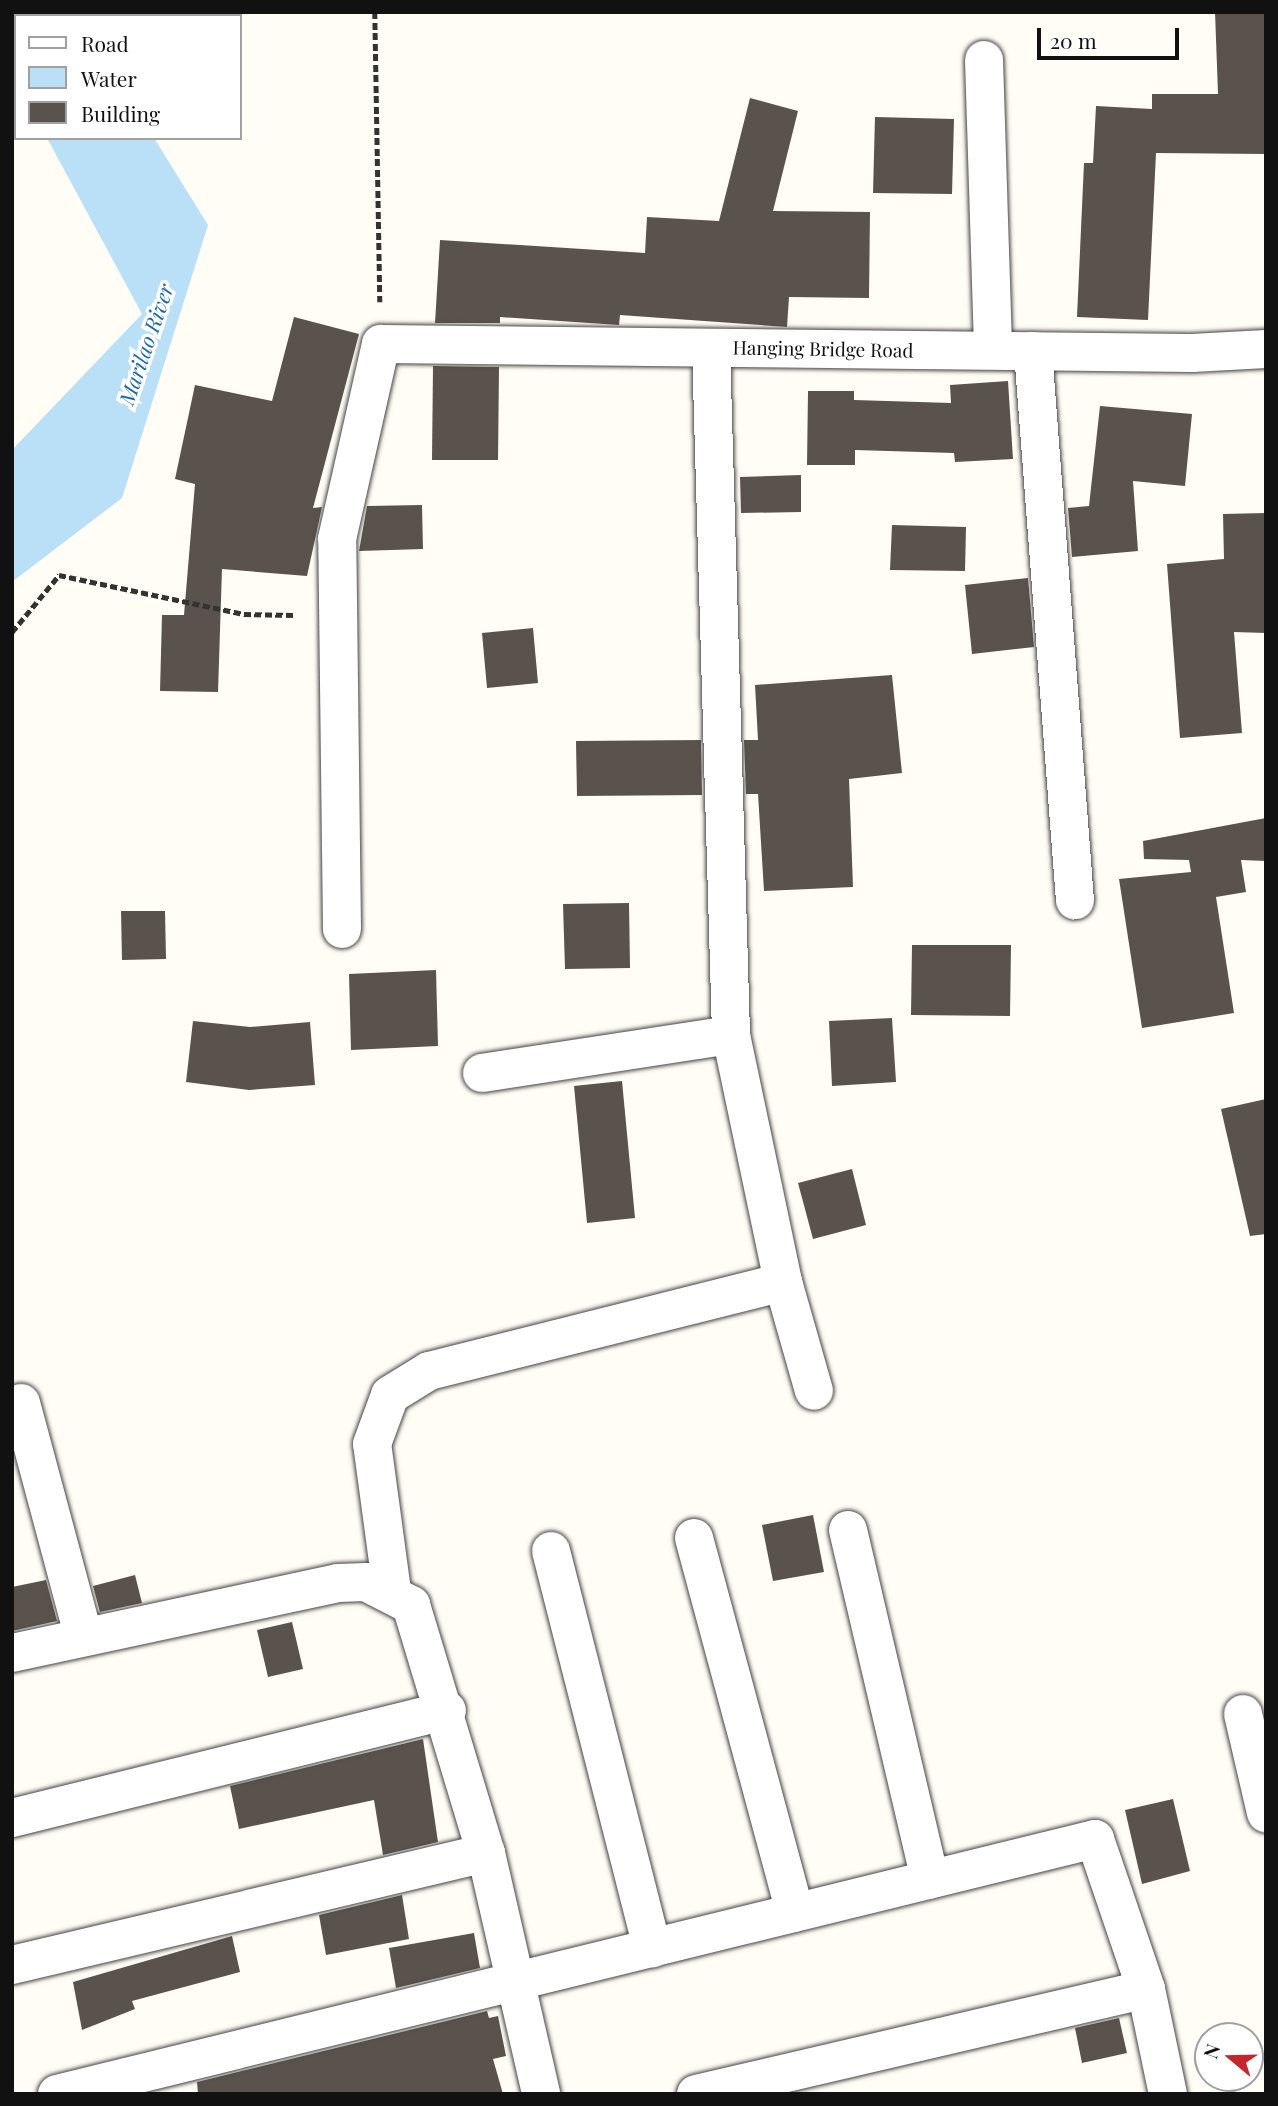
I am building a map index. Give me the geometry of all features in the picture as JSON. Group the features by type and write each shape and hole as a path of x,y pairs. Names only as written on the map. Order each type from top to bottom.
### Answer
{"street":[{"path":"984,60 993,350"},
{"name":"Hanging Bridge Road","path":"381,344 1033,351 1266,349"},
{"path":"342,929 337,538 381,344"},
{"path":"711,348 731,1035 783,1282 814,1391"},
{"path":"1033,351 1075,900"},
{"path":"482,1073 731,1035"},
{"path":"391,1591 372,1444 390,1395 429,1371 783,1282"},
{"path":"21,1403 83,1634"},
{"path":"848,1530 930,1879"},
{"path":"694,1538 795,1913"},
{"path":"551,1551 652,1948"},
{"path":"12,1653 83,1634 338,1583 366,1582 391,1591 415,1614 447,1710 486,1853 541,2094"},
{"path":"12,1818 447,1710"},
{"path":"1243,1714 1266,1813"},
{"path":"57,2094 1095,1839 1146,1989 1168,2094"},
{"path":"12,1965 486,1853"},
{"path":"696,2094 1146,1989"}],"path":[{"path":"375,12 381,344"},
{"path":"12,632 59,575 244,614 339,617"}],"water":[{"path":"12,12 46,14 14,14 14,52"},
{"name":"Marilao River","path":"48,140 155,140 208,225 122,498 12,582 12,450 142,314"}],"building":[{"path":"1215,12 1266,12 1266,154 1156,153 1148,320 1077,317 1084,163 1093,163 1096,106 1152,109 1152,94 1218,94"},
{"path":"750,98 798,111 773,211 870,212 869,298 789,297 787,327 620,315 619,325 500,317 500,323 435,323 440,240 645,253 647,217 719,221"},
{"path":"875,117 954,119 952,194 873,193"},
{"path":"294,317 359,334 313,508 322,507 307,576 222,569 218,692 160,691 162,615 184,615 195,484 175,479 195,385 272,401"},
{"path":"433,366 499,367 498,460 432,460"},
{"path":"1008,381 1013,459 955,462 954,453 855,450 855,465 807,465 808,391 854,391 854,400 951,403 950,385"},
{"path":"1100,406 1192,414 1185,486 1133,481 1138,551 1072,557 1068,508 1089,506"},
{"path":"801,475 801,512 741,513 740,477"},
{"path":"422,505 423,549 359,551 367,506"},
{"path":"1266,513 1266,633 1234,632 1242,733 1180,738 1167,564 1224,559 1223,514"},
{"path":"892,525 966,527 965,571 890,570"},
{"path":"1028,578 1034,647 972,654 965,585"},
{"path":"533,628 538,683 487,688 482,633"},
{"path":"892,675 902,773 849,779 853,887 764,891 758,794 746,794 744,740 758,740 755,685"},
{"path":"701,740 702,795 577,796 576,741"},
{"path":"1266,818 1266,861 1241,860 1246,892 1216,897 1234,1013 1142,1028 1119,879 1191,872 1189,860 1144,859 1143,841"},
{"path":"629,903 630,968 565,969 563,904"},
{"path":"121,911 165,911 166,959 122,960"},
{"path":"912,945 1011,945 1010,1016 911,1015"},
{"path":"436,970 438,1046 351,1050 349,974"},
{"path":"892,1018 896,1082 832,1086 829,1021"},
{"path":"193,1021 250,1027 310,1022 315,1085 249,1090 186,1082"},
{"path":"622,1081 635,1218 587,1223 574,1086"},
{"path":"1266,1099 1266,1234 1250,1236 1221,1109"},
{"path":"852,1169 866,1225 813,1239 798,1183"},
{"path":"813,1515 824,1572 773,1581 762,1525"},
{"path":"135,1575 142,1603 100,1612 93,1586"},
{"path":"46,1580 57,1621 12,1631 12,1587"},
{"path":"292,1622 303,1669 268,1677 257,1630"},
{"path":"423,1739 438,1842 383,1855 374,1800 239,1829 230,1786"},
{"path":"1173,1799 1190,1871 1142,1884 1125,1810"},
{"path":"402,1895 409,1939 326,1955 319,1915"},
{"path":"474,1933 480,1968 396,1988 389,1948"},
{"path":"232,1936 240,1972 132,2001 135,2009 82,2030 73,1982"},
{"path":"487,2011 489,2018 498,2016 506,2056 493,2059 503,2094 198,2094 197,2082"},
{"path":"1119,2018 1127,2053 1082,2063 1075,2028"}]}
